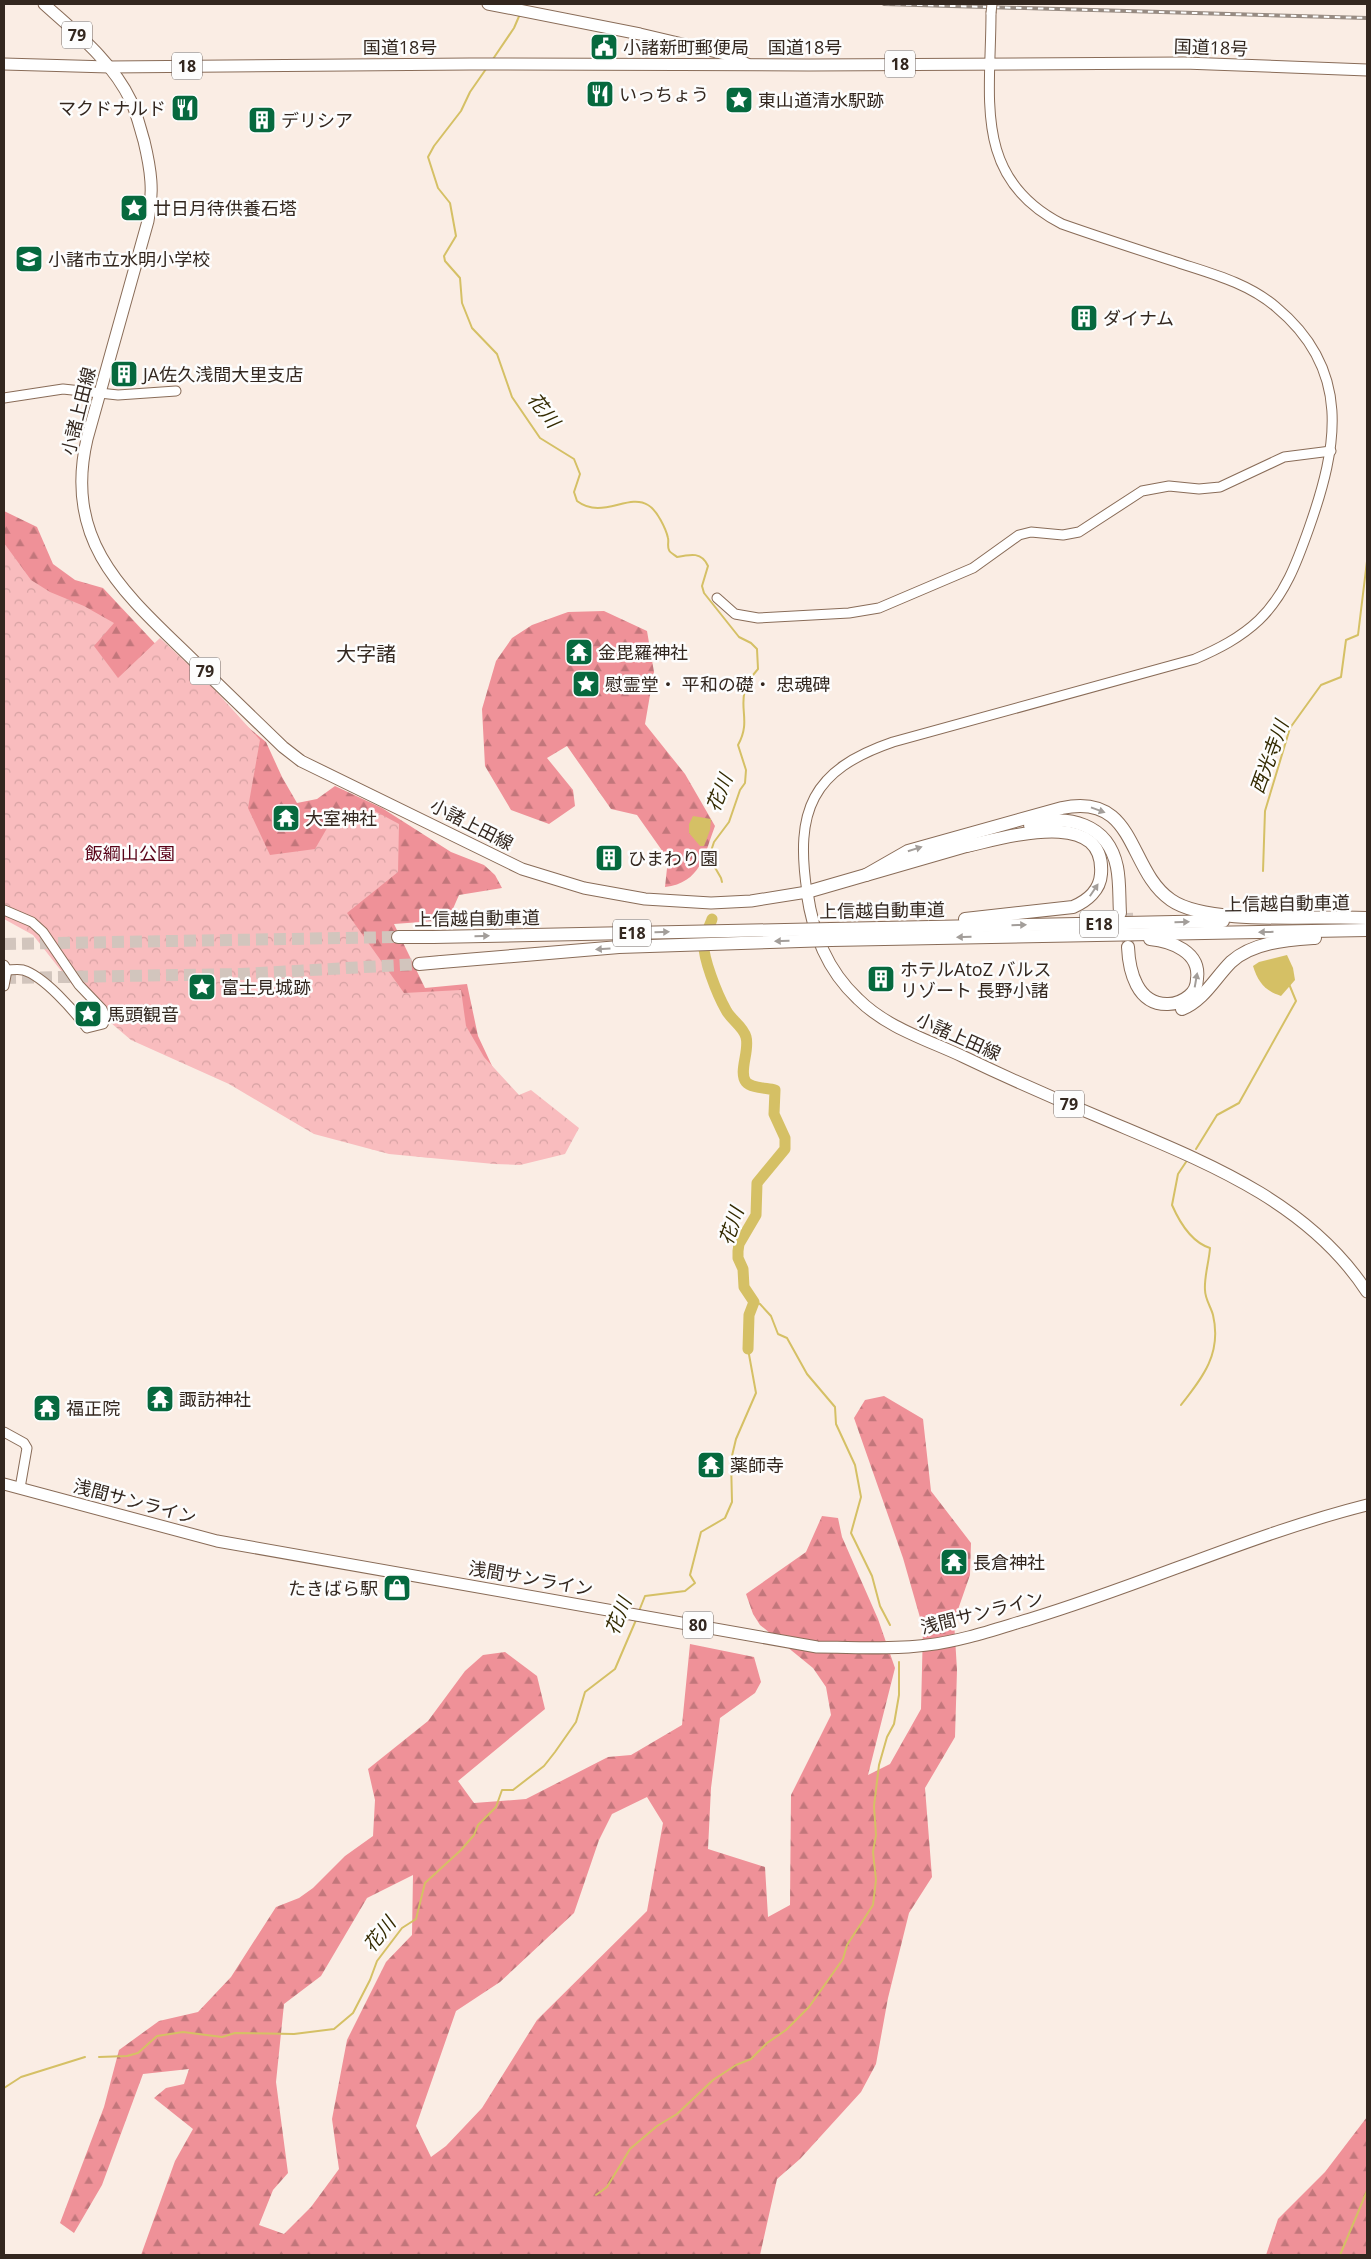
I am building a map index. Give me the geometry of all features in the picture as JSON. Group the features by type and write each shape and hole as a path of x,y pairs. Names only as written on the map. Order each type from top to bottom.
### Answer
{"highway":[{"path":"866,875 908,851 1034,816 1079,806 1094,808 1110,814 1128,833 1150,876 1161,891 1174,902 1192,910 1234,916 1367,919"},
{"path":"807,892 1045,822 1062,820 1079,823 1095,831 1111,851 1117,867 1124,913 1124,863 1118,846 1106,831 1091,820 1073,814 1055,812 1034,816"},
{"path":"861,928 1063,910 1081,904 1088,898 1100,880 1101,865 1096,851 1086,840 1072,833 1044,831 966,846"},
{"name":"上信越自動車道","path":"420,964 637,946 831,934 861,928 1367,919"},
{"name":"上信越自動車道","path":"398,937 831,934 998,936 1367,930"},
{"path":"998,936 1141,938 1168,943 1188,953 1195,963 1197,981 1192,992 1184,999 1173,1004 1161,1004 1149,998 1135,982 1124,947 1124,974 1134,995 1152,1009 1166,1012 1181,1009 1195,1002 1233,960 1249,950 1284,941 1367,934"}],"main road":[{"name":"小諸上田線","path":"44,4 109,67 125,88 137,116 151,173 153,194 148,221 85,447 82,478 87,522 101,558 121,588 142,611 283,747 301,761 522,869 584,888 645,899 696,903 751,901 807,892 814,926 827,959 849,990 879,1017 993,1071 1203,1162 1260,1191 1321,1238 1367,1290"},
{"path":"488,4 634,32 712,50 732,56 749,65"},
{"path":"708,65 711,60 712,50"},
{"name":"国道18号","path":"4,64 109,67 461,64 1184,63 1367,70"},
{"name":"浅間サンライン","path":"4,1484 217,1541 681,1621 772,1640 826,1647 913,1646 969,1636 1065,1608 1215,1554 1367,1505"}],"street":[{"path":"807,892 802,842 807,813 824,783 832,774 852,760 893,742 1195,659 1222,646 1250,628 1275,601 1291,575 1317,506 1331,451 1332,409 1324,371 1310,344 1296,325 1276,306 1235,282 1062,224 1037,210 1015,187 997,155 993,140 990,109 992,4"},
{"path":"4,398 63,389 127,394 176,391"},
{"path":"717,598 734,614 758,618 838,614 880,608 973,568 1013,538 1025,533 1038,532 1063,535 1079,532 1142,491 1169,486 1199,489 1220,487 1284,457 1331,451"},
{"path":"4,910 32,922 43,932 79,985 102,1009 106,1018 103,1024 87,1028 67,1002 23,970 5,967 4,986"},
{"path":"4,1432 24,1443 27,1448 20,1488"}],"green space":[{"name":"飯綱山公園","path":"4,511 37,527 53,564 75,580 103,588 163,652 212,698 266,742 282,777 297,803 317,799 335,786 382,808 451,852 484,865 495,875 502,888 459,895 448,920 394,924 425,988 467,984 478,1036 501,1085 478,1159 422,1157 371,1149 345,1120 4,812"},
{"name":"飯綱山公園","path":"4,543 31,580 50,592 84,606 114,623 94,646 118,678 160,638 214,689 260,740 248,808 270,855 315,849 330,823 373,810 399,824 398,872 347,913 404,993 461,990 466,1026 484,1057 519,1095 531,1090 579,1128 565,1154 520,1165 494,1164 389,1154 314,1134 229,1084 131,1040 97,1011 70,982 33,935 4,919"},
{"path":"604,611 647,631 654,672 645,724 685,774 715,826 704,857 694,874 686,880 665,887 668,859 637,815 611,809 567,746 547,758 573,790 575,806 549,824 511,810 485,766 482,709 496,661 512,638 532,625 568,612"},
{"path":"884,1396 923,1419 931,1491 971,1543 970,1575 954,1621 957,1670 955,1737 925,1788 932,1877 909,1913 888,1998 876,2064 861,2092 800,2159 777,2179 760,2255 141,2255 175,2161 193,2129 154,2098 166,2088 184,2084 189,2069 143,2074 102,2185 74,2233 60,2223 104,2107 119,2050 159,2021 198,2012 231,1977 276,1907 299,1898 313,1888 345,1856 373,1836 375,1800 368,1769 428,1721 465,1671 483,1655 505,1652 537,1676 545,1709 458,1781 474,1803 526,1799 608,1757 631,1755 682,1725 690,1644 754,1657 761,1682 755,1693 720,1718 711,1788 708,1849 765,1867 768,1917 790,1905 791,1795 831,1715 826,1687 813,1668 760,1625 753,1614 746,1594 806,1552 822,1516 838,1518 842,1537 878,1619 895,1668 868,1775 890,1764 921,1709 923,1628 903,1558 854,1418 865,1400","holes":["647,1797 663,1823 647,1911 537,2020 482,2108 446,2146 431,2157 416,2126 456,2011 500,1982 574,1913 599,1840 612,1814","413,1875 412,1935 386,1962 347,2040 332,2119 339,2169 311,2207 284,2234 259,2225 273,2190 288,2173 276,2082 284,2004 321,1976 367,1898"]},
{"path":"1367,2117 1367,2255 1266,2255 1278,2219 1325,2172"}],"shaded area":[{"path":"693,816 711,819 710,830 704,846 700,846 689,833 689,824"},
{"path":"1287,955 1293,968 1295,980 1281,996 1266,989 1257,977 1253,966 1259,962"}],"waterway":[{"name":"花川","path":"493,59 514,28 520,14"},
{"name":"花川","path":"486,69 470,92 461,111 434,146 428,157 438,188 450,203 456,236 444,256 445,261 460,278 462,303 472,328 497,354 512,397 540,438 574,459 580,474 574,492 577,501 586,506 596,508 632,502 640,502 651,507 658,515 665,530 670,551 677,557 696,555 706,561 708,566 702,586 704,593 739,637 751,643 757,649 758,669 745,690 743,699 743,734 738,745 746,770 745,783 740,790 729,822 714,842 709,857 722,882"},
{"name":"西光寺川","path":"1263,871 1265,811 1290,728 1321,685 1341,677 1346,640 1358,635 1367,561"},
{"name":"花川","path":"712,919 704,940 705,955 723,1004 728,1014 746,1037 747,1049 743,1073 744,1078 752,1086 775,1090 774,1114 785,1138 785,1149 757,1183 756,1215 739,1244 738,1258 743,1269 744,1287 754,1302 749,1315 748,1349"},
{"name":"西光寺川","path":"1196,1149 1217,1115 1239,1103 1296,1001 1289,984"},
{"name":"西光寺川","path":"1181,1405 1209,1364 1215,1341 1213,1315 1205,1290 1210,1248 1191,1236 1178,1218 1172,1205 1178,1174 1186,1162"},
{"path":"754,1302 760,1304 771,1316 778,1334 787,1338 807,1374 835,1407 836,1424 855,1465 861,1497 851,1533 872,1576 880,1606 890,1625"},
{"name":"花川","path":"639,1611 645,1596 685,1591 695,1583 690,1575 701,1532 725,1518 732,1502 731,1460 736,1439 756,1393 748,1349"},
{"name":"花川","path":"99,2057 127,2056 138,2053 157,2036 183,2032 222,2037 235,2033 294,2034 334,2029 353,2013 370,1980 377,1961 402,1928 416,1919 425,1883 461,1850 474,1835 478,1825 496,1807 502,1790 513,1790 544,1766 576,1722 585,1692 615,1669 636,1620"},
{"path":"596,2195 607,2187 630,2149 657,2126 677,2114 713,2080 736,2065 751,2059 767,2043 786,2030 809,2007 843,1959 847,1945 873,1905 876,1880 873,1852 876,1835 874,1806 879,1765 887,1737 894,1724 899,1695 899,1662"},
{"name":"花川","path":"4,2088 21,2077 85,2057"},
{"path":"1340,2255 1367,2191"}],"tunnel":[{"path":"1127,913 1128,947"},
{"path":"4,944 398,937"},
{"path":"4,978 241,974 419,964"}],"railway":[{"path":"884,4 1367,18"}],"place":[{"name":"小諸新町郵便局","path":"604,47"},
{"name":"いっちょう","path":"600,94"},
{"name":"東山道清水駅跡","path":"739,100"},
{"name":"マクドナルド","path":"185,108"},
{"name":"デリシア","path":"262,120"},
{"name":"廿日月待供養石塔","path":"134,208"},
{"name":"小諸市立水明小学校","path":"29,259"},
{"name":"ダイナム","path":"1084,318"},
{"name":"JA佐久浅間大里支店","path":"124,374"},
{"name":"金毘羅神社","path":"579,652"},
{"name":"慰霊堂・ 平和の礎・ 忠魂碑","path":"586,684"},
{"name":"大室神社","path":"286,818"},
{"name":"ひまわり園","path":"609,858"},
{"name":"ホテルAtoZ バルス リゾート 長野小諸","path":"881,979"},
{"name":"富士見城跡","path":"202,987"},
{"name":"馬頭観音","path":"88,1014"},
{"name":"諏訪神社","path":"160,1399"},
{"name":"福正院","path":"47,1408"},
{"name":"薬師寺","path":"711,1465"},
{"name":"長倉神社","path":"954,1562"},
{"name":"たきばら駅","path":"397,1588"}],"district":[{"name":"大字諸","path":"366,653"}]}
